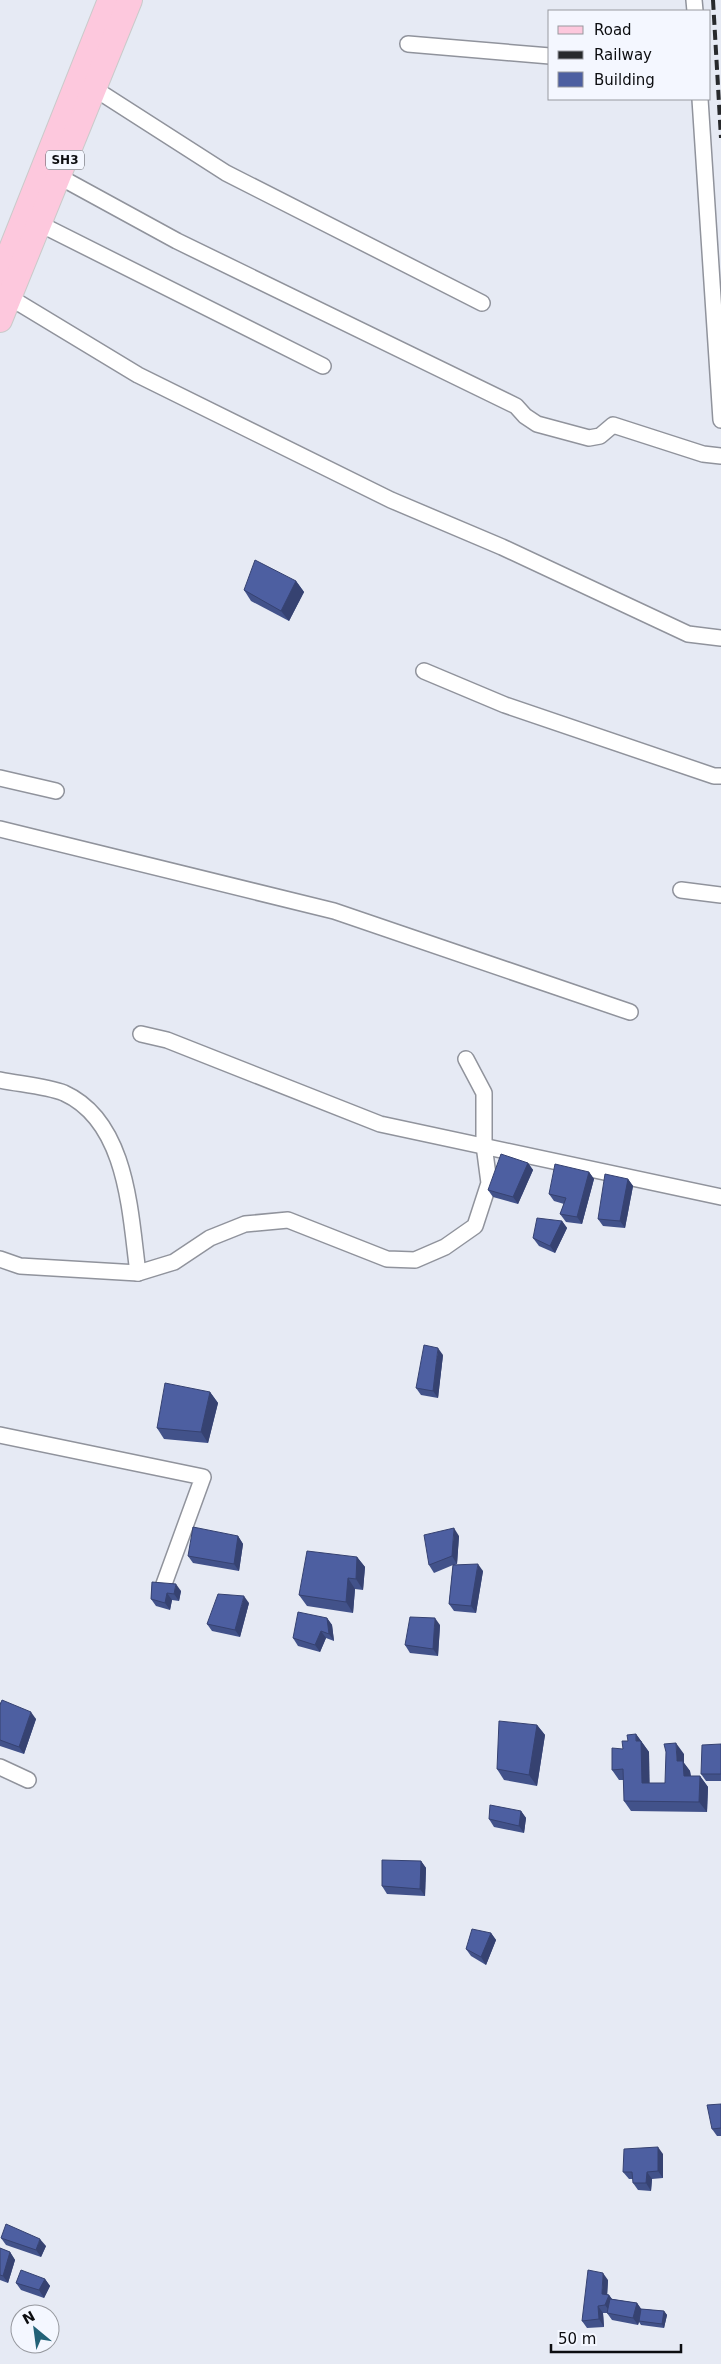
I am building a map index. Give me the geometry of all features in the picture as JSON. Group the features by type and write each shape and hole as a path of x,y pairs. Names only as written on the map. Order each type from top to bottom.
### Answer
{"main road":[{"name":"SH3","path":"5,287 40,224 95,89 115,3"},
{"name":"SH3","path":"0,320 5,287 115,3"}],"street":[{"path":"408,44 548,56"},
{"path":"95,89 226,173 482,303"},
{"path":"700,100 721,420"},
{"path":"58,176 177,241 516,406 537,424 589,438 600,436 613,425 703,454 721,456"},
{"path":"40,224 323,366"},
{"path":"5,287 138,375 391,500 502,547 688,634 721,638"},
{"path":"424,671 505,705 714,776 721,776"},
{"path":"0,778 56,791"},
{"path":"0,829 334,911 630,1012"},
{"path":"681,890 721,895"},
{"path":"141,1034 167,1040 380,1124 721,1197"},
{"path":"0,1259 20,1266 138,1273 174,1262 210,1238 245,1224 288,1220 387,1259 416,1260 445,1247 475,1226 489,1182 484,1145 484,1093 466,1059"},
{"path":"0,1080 63,1093 85,1106 104,1127 124,1176 138,1273"},
{"path":"0,1435 203,1477 164,1584"},
{"path":"0,1767 28,1780"}],"building":[{"path":"255,560 296,581 281,611 244,590"},
{"path":"501,1154 528,1163 513,1197 488,1190"},
{"path":"555,1164 589,1172 577,1217 560,1214 566,1198 549,1194"},
{"path":"605,1174 628,1179 620,1221 598,1219"},
{"path":"537,1218 562,1221 550,1246 533,1238"},
{"path":"424,1345 438,1348 433,1391 416,1388"},
{"path":"165,1383 210,1392 201,1432 157,1428"},
{"path":"193,1527 238,1536 234,1564 188,1556"},
{"path":"454,1528 452,1556 429,1565 424,1535"},
{"path":"307,1551 357,1557 356,1579 348,1578 346,1602 299,1595"},
{"path":"478,1564 471,1606 449,1604 453,1565"},
{"path":"152,1582 176,1584 174,1594 167,1593 165,1603 151,1599"},
{"path":"218,1594 244,1596 235,1630 207,1624"},
{"path":"298,1612 327,1618 329,1634 321,1631 315,1645 293,1638"},
{"path":"410,1617 435,1618 433,1649 405,1645"},
{"path":"2,1700 31,1712 19,1747 0,1740 0,1705"},
{"path":"499,1721 537,1725 529,1775 497,1769"},
{"path":"636,1734 636,1741 641,1741 642,1783 665,1783 666,1752 664,1744 676,1743 677,1761 683,1761 684,1776 700,1776 699,1802 624,1801 623,1769 612,1770 612,1748 623,1749 622,1741 628,1741 627,1735"},
{"path":"721,1744 721,1774 701,1774 702,1745"},
{"path":"490,1805 521,1811 519,1826 489,1819"},
{"path":"382,1860 421,1861 420,1889 382,1886"},
{"path":"472,1929 491,1933 481,1957 466,1949"},
{"path":"721,2104 721,2128 712,2129 707,2105"},
{"path":"658,2147 658,2171 647,2172 646,2183 633,2183 632,2172 623,2172 624,2149"},
{"path":"6,2224 40,2239 36,2250 1,2238"},
{"path":"0,2248 10,2252 3,2276 0,2275"},
{"path":"21,2270 45,2279 39,2290 16,2283"},
{"path":"588,2270 603,2273 602,2294 609,2295 605,2305 598,2306 599,2319 582,2321"},
{"path":"610,2299 637,2303 633,2318 607,2313"},
{"path":"641,2309 664,2311 662,2324 639,2321"}],"railway":[{"path":"713,0 721,138"}]}
